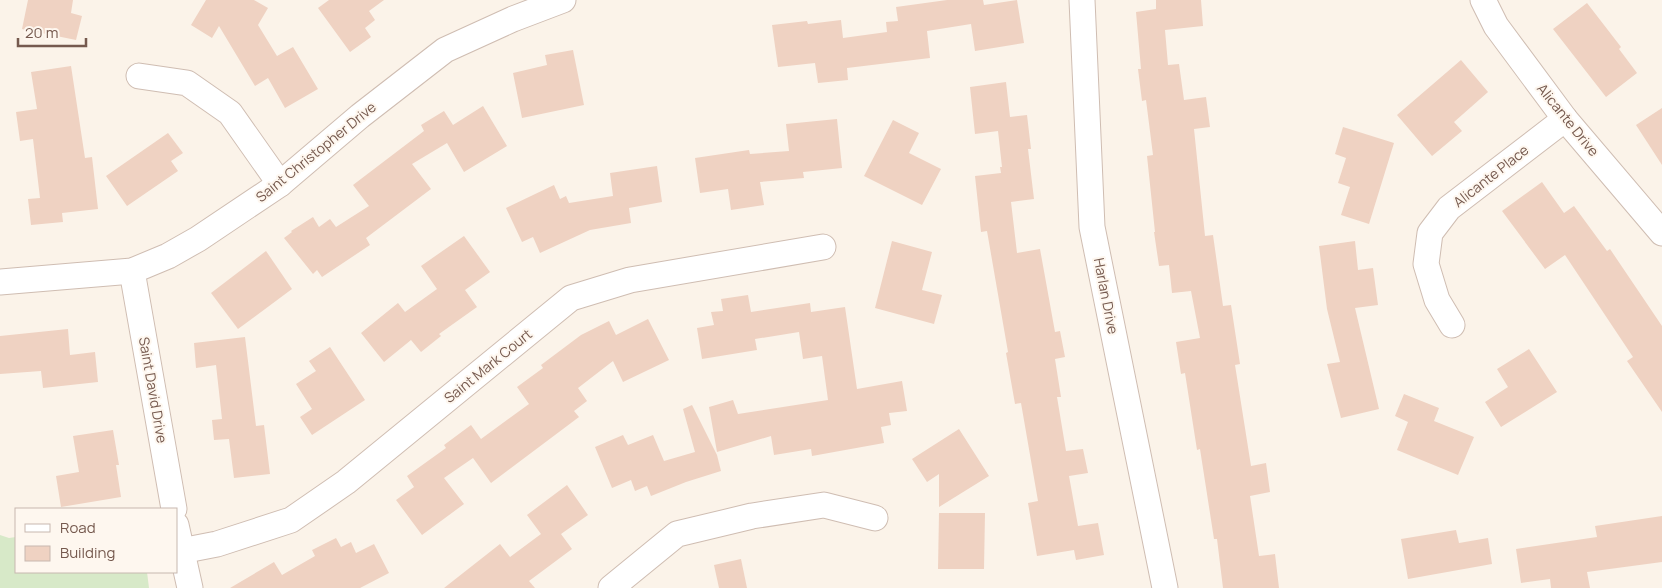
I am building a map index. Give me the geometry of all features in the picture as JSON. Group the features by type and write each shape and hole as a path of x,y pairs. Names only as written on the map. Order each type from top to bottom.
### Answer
{"street":[{"name":"Saint Christopher Drive","path":"0,282 132,271 168,256 198,239 280,184 360,116 445,50 512,19 563,0"},
{"name":"Harlan Drive","path":"1082,0 1092,227 1165,588"},
{"name":"Alicante Drive","path":"1482,0 1496,26 1565,119 1662,233"},
{"path":"139,76 187,83 230,113 280,184"},
{"name":"Alicante Place","path":"1452,325 1436,300 1426,264 1430,233 1449,208 1565,119"},
{"name":"Saint Mark Court","path":"181,551 217,544 291,520 346,482 571,298 630,280 823,247"},
{"name":"Saint David Drive","path":"132,271 174,508"},
{"path":"611,588 678,534 752,516 824,505 875,518"},
{"path":"178,535 190,588"}],"green space":[{"path":"0,535 9,538 15,537 15,573 147,573 149,588 0,588"}],"building":[{"path":"28,0 73,0 71,13 82,16 76,40 22,29"},
{"path":"206,0 254,0 268,8 258,25 277,56 293,47 318,89 285,108 268,78 255,86 219,26 212,38 191,25"},
{"path":"329,0 384,0 369,11 375,20 365,28 371,37 350,52 318,8"},
{"path":"947,0 983,0 984,5 1017,0 1024,43 975,51 971,24 927,31 930,58 847,68 848,80 818,83 815,63 778,67 772,25 807,21 808,24 841,20 843,38 887,32 886,22 898,21 896,7"},
{"path":"1156,0 1201,0 1203,26 1165,30 1168,65 1179,64 1184,100 1206,97 1210,127 1194,129 1205,236 1213,235 1223,306 1231,305 1240,364 1235,365 1251,466 1266,463 1270,492 1250,496 1259,556 1275,554 1279,588 1223,588 1217,539 1214,539 1200,449 1197,450 1185,373 1181,374 1176,342 1200,338 1191,291 1172,293 1169,265 1159,266 1154,232 1147,156 1153,155 1146,100 1142,101 1138,69 1141,69 1136,12 1156,9"},
{"path":"1587,3 1621,47 1619,49 1637,73 1606,97 1553,29"},
{"path":"573,50 584,105 522,118 513,73 547,65 545,55"},
{"path":"1461,60 1488,92 1454,122 1462,131 1432,156 1397,115"},
{"path":"71,66 85,158 92,157 98,209 62,213 63,222 31,225 28,199 40,198 33,139 20,141 16,112 37,109 31,72"},
{"path":"1006,82 1010,117 1027,115 1031,149 1028,149 1034,199 1011,202 1017,253 1040,249 1055,332 1060,331 1065,357 1055,359 1061,397 1057,397 1066,451 1083,449 1088,473 1069,476 1078,526 1098,523 1104,555 1076,560 1074,550 1037,556 1028,503 1038,501 1021,403 1015,404 987,231 981,232 975,176 1001,173 1000,167 1002,167 998,131 975,134 970,87"},
{"path":"483,106 507,146 464,172 447,143 412,164 431,189 366,238 370,245 322,277 317,270 313,274 284,238 291,231 313,217 319,227 330,219 336,227 369,206 353,185 424,131 421,125 444,111 453,125"},
{"path":"1662,108 1662,165 1636,125"},
{"path":"837,119 842,168 803,172 804,178 760,182 764,205 731,210 728,189 700,193 695,158 749,150 750,154 789,151 786,124"},
{"path":"893,120 919,133 909,153 941,169 922,205 864,176"},
{"path":"1343,127 1394,143 1369,224 1341,215 1350,187 1338,183 1346,158 1335,154"},
{"path":"168,133 183,153 171,161 178,171 127,206 106,176"},
{"path":"657,166 662,202 629,208 631,223 590,230 540,253 533,237 522,242 506,208 554,185 560,199 566,196 569,203 613,196 610,173"},
{"path":"1542,182 1564,213 1574,206 1607,251 1610,249 1662,326 1662,412 1627,361 1633,357 1565,255 1545,269 1502,211"},
{"path":"464,236 490,272 465,290 477,307 439,334 441,336 421,352 411,340 384,362 361,333 398,303 405,312 437,289 421,266"},
{"path":"892,241 932,252 922,290 942,295 934,324 875,308"},
{"path":"1355,241 1358,270 1373,268 1378,305 1355,308 1379,409 1341,418 1327,364 1340,362 1327,309 1319,246"},
{"path":"266,251 292,289 238,329 211,293"},
{"path":"748,295 751,312 810,303 811,312 845,307 857,389 902,381 907,411 889,413 891,425 881,427 884,443 812,456 811,449 774,455 771,436 717,452 709,407 733,400 738,414 828,400 822,356 803,359 799,332 755,339 757,350 702,359 697,328 714,325 711,312 723,311 721,299"},
{"path":"648,319 669,360 623,382 613,361 578,388 587,401 574,411 579,417 491,483 473,458 444,478 464,504 422,535 396,500 414,487 407,476 446,448 444,445 471,425 481,439 529,404 517,387 543,368 541,365 581,335 609,321 616,335"},
{"path":"68,329 70,355 95,352 98,382 43,388 41,371 0,374 0,336"},
{"path":"245,337 256,426 264,425 270,474 234,478 229,439 214,440 212,420 222,419 216,365 196,368 194,343"},
{"path":"330,347 365,400 312,435 300,417 312,409 296,384 316,371 309,361"},
{"path":"1529,349 1557,392 1501,427 1485,402 1508,387 1497,369"},
{"path":"1404,394 1439,408 1434,421 1474,437 1458,475 1397,450 1408,422 1395,416"},
{"path":"692,405 717,455 721,471 651,496 647,486 635,491 631,480 612,488 595,447 623,435 628,445 653,435 664,461 695,452 683,409"},
{"path":"959,429 989,476 939,507 939,474 927,482 912,459"},
{"path":"113,430 119,465 116,465 121,497 61,507 56,476 79,472 73,436"},
{"path":"567,485 588,515 561,534 572,549 529,581 535,588 444,588 500,544 510,557 541,534 527,515"},
{"path":"939,513 985,513 984,569 938,569"},
{"path":"1662,516 1662,562 1587,572 1590,588 1551,588 1550,579 1521,583 1516,549 1597,537 1595,526"},
{"path":"1456,530 1459,543 1488,538 1492,564 1408,579 1401,539"},
{"path":"336,538 341,547 351,542 356,553 374,544 389,573 360,588 230,588 274,562 282,575 315,556 312,550"},
{"path":"741,559 747,588 719,588 714,565"}]}
